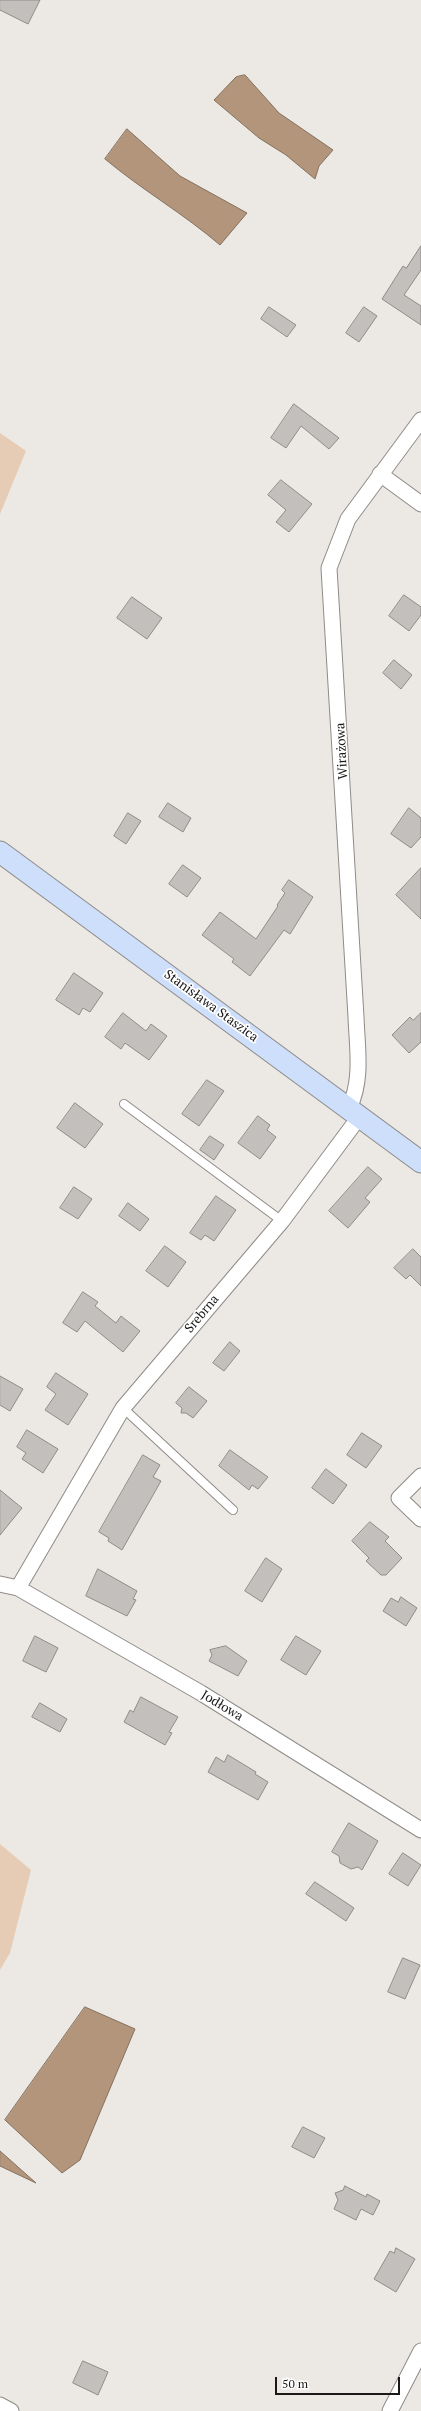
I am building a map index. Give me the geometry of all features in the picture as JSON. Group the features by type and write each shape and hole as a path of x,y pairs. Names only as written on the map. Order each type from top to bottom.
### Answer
{"street":[{"name":"Wirażowa","path":"355,1112 355,1096 358,1078 356,1017 329,568 348,519 421,420"},
{"path":"380,474 421,504"},
{"name":"Stanisława Staszica","path":"0,852 421,1162"},
{"name":"Srebrna","path":"18,1588 123,1408 282,1221 355,1112"},
{"path":"421,1476 399,1498 421,1519"},
{"name":"Jodłowa","path":"0,1584 18,1588 201,1693 421,1830"},
{"path":"390,2411 421,2351"},
{"path":"0,2405 11,2411"}],"lane":[{"path":"124,1104 282,1221"},
{"path":"123,1408 233,1510"}],"shaded area":[{"path":"245,75 279,113 333,150 319,166 315,179 286,155 259,138 214,100 236,77"},
{"path":"127,129 180,176 247,213 220,245 105,159"},
{"path":"0,433 26,451 0,514"},
{"path":"0,1844 31,1870 10,1953 0,1970"},
{"path":"85,2007 135,2029 80,2160 62,2173 5,2120"},
{"path":"0,2151 36,2183 0,2166"}],"building":[{"path":"0,0 40,0 28,24 0,10"},
{"path":"421,246 421,270 404,295 421,306 421,325 382,299 403,266 406,268"},
{"path":"269,307 296,325 287,337 261,319"},
{"path":"364,307 377,316 359,342 346,333"},
{"path":"294,404 339,438 329,449 301,426 286,448 271,438"},
{"path":"281,480 312,504 289,532 276,522 286,510 268,495"},
{"path":"404,595 421,607 421,615 409,631 389,616"},
{"path":"132,597 162,618 147,639 117,618"},
{"path":"394,660 412,675 401,689 383,673"},
{"path":"168,803 191,818 183,832 159,817"},
{"path":"409,808 421,818 421,837 411,848 391,834"},
{"path":"128,813 141,821 126,844 114,836"},
{"path":"183,865 201,878 187,897 169,884"},
{"path":"421,868 421,919 396,895"},
{"path":"289,880 313,897 290,934 284,930 250,976 232,962 234,959 202,935 220,912 256,939 278,906 277,905 285,893 282,890"},
{"path":"74,973 103,993 90,1012 83,1008 79,1015 56,1000"},
{"path":"123,1013 146,1031 151,1024 167,1036 149,1060 125,1043 121,1049 105,1037"},
{"path":"421,1013 421,1042 409,1053 392,1035 410,1017 413,1020"},
{"path":"207,1080 224,1091 199,1126 182,1114"},
{"path":"75,1103 103,1124 85,1148 57,1128"},
{"path":"258,1116 270,1125 267,1130 276,1137 260,1159 238,1143"},
{"path":"210,1136 224,1145 214,1160 200,1150"},
{"path":"368,1167 382,1179 365,1198 370,1202 348,1228 329,1211"},
{"path":"74,1187 92,1199 78,1219 60,1208"},
{"path":"216,1196 236,1210 214,1241 205,1235 201,1240 190,1233"},
{"path":"128,1203 149,1219 140,1231 119,1216"},
{"path":"165,1246 186,1262 168,1287 146,1271"},
{"path":"413,1249 421,1257 421,1286 410,1275 406,1279 394,1268"},
{"path":"83,1292 98,1302 95,1306 116,1323 121,1316 140,1331 123,1352 85,1321 77,1332 63,1323"},
{"path":"230,1342 240,1351 224,1371 213,1363"},
{"path":"56,1373 88,1394 68,1425 45,1410 56,1394 47,1387"},
{"path":"0,1376 23,1389 10,1411 0,1405"},
{"path":"189,1387 207,1401 193,1418 186,1413 181,1413 182,1408 176,1403"},
{"path":"27,1430 58,1449 43,1473 22,1459 26,1453 17,1447"},
{"path":"362,1433 382,1446 366,1468 347,1455"},
{"path":"230,1450 268,1477 258,1489 252,1485 249,1490 219,1466"},
{"path":"143,1455 160,1465 153,1477 161,1481 122,1550 108,1541 109,1538 99,1532"},
{"path":"326,1469 347,1485 333,1504 312,1488"},
{"path":"0,1490 22,1508 0,1535"},
{"path":"370,1522 389,1537 385,1541 402,1558 386,1575 381,1575 366,1561 369,1558 352,1541"},
{"path":"266,1558 282,1569 262,1602 245,1591"},
{"path":"98,1569 137,1591 133,1599 136,1600 127,1616 86,1596"},
{"path":"401,1597 417,1608 406,1626 383,1611 391,1598 398,1602"},
{"path":"35,1636 58,1648 46,1672 23,1661"},
{"path":"296,1636 321,1651 306,1675 281,1660"},
{"path":"226,1646 247,1661 238,1676 209,1661 212,1655 210,1650"},
{"path":"141,1697 178,1717 169,1732 172,1733 165,1745 124,1722 130,1710 133,1712"},
{"path":"40,1703 67,1719 60,1732 32,1717"},
{"path":"228,1755 256,1772 255,1774 268,1782 258,1800 208,1772 216,1757 224,1762"},
{"path":"349,1823 378,1841 362,1870 358,1867 351,1869 340,1863 339,1856 332,1852"},
{"path":"403,1853 421,1865 408,1886 389,1874"},
{"path":"315,1882 354,1908 346,1921 306,1894"},
{"path":"403,1958 420,1965 405,1999 388,1992"},
{"path":"303,2127 325,2138 314,2158 292,2147"},
{"path":"345,2186 366,2197 367,2194 380,2201 373,2215 361,2209 356,2220 334,2209 338,2200 335,2193 343,2190"},
{"path":"396,2248 415,2259 396,2292 374,2279 390,2251 394,2253"},
{"path":"83,2361 108,2372 98,2395 73,2383"}]}
